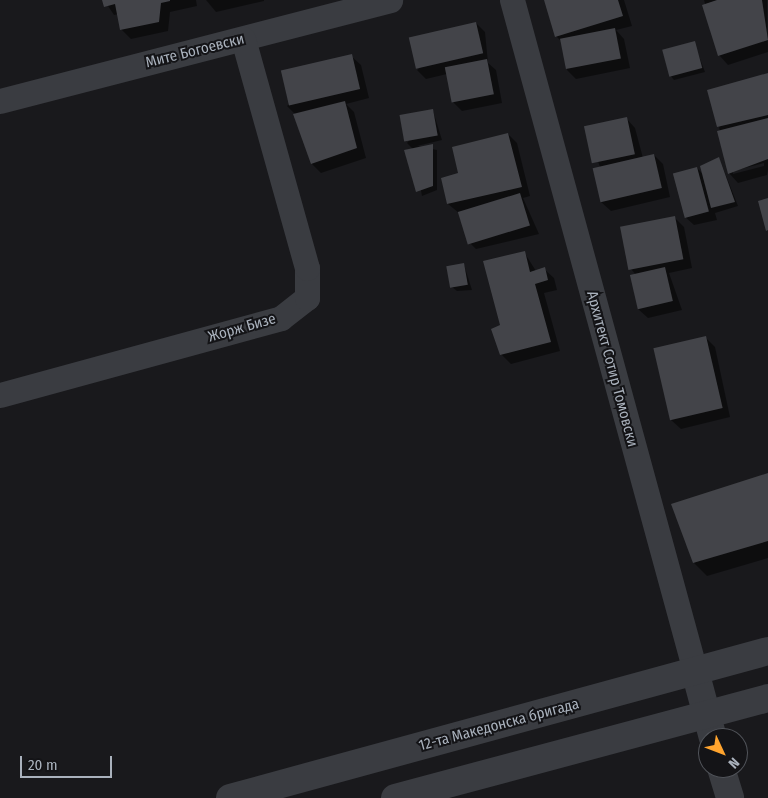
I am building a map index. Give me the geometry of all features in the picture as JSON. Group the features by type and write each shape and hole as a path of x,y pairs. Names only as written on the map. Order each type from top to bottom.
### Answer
{"street":[{"name":"Мите Богоевски","path":"0,101 390,0"},
{"name":"Архитект Сотир Томовски","path":"512,0 710,726"},
{"name":"Жорж Бизе","path":"0,395 281,318 307,298 307,268 243,39"},
{"name":"12-та Македонска бригада","path":"230,798 768,651"},
{"path":"395,798 710,726 768,698"},
{"path":"724,778 730,798"}],"building":[{"path":"102,0 170,1 161,3 159,22 120,30 115,4 104,7"},
{"path":"544,0 618,0 623,16 555,37"},
{"path":"717,0 762,0 768,40 718,56 702,5"},
{"path":"476,22 483,53 416,69 409,38"},
{"path":"615,28 621,58 566,69 560,39"},
{"path":"695,41 702,68 669,77 662,50"},
{"path":"352,54 360,89 289,105 281,70"},
{"path":"487,59 494,94 452,103 445,67"},
{"path":"768,73 768,115 717,127 707,90"},
{"path":"345,101 357,148 311,164 293,114"},
{"path":"433,109 438,136 404,141 400,115"},
{"path":"627,117 635,154 592,163 584,126"},
{"path":"768,118 768,159 728,174 717,131"},
{"path":"508,133 522,187 447,204 441,178 458,173 452,147"},
{"path":"433,144 433,186 416,192 404,150"},
{"path":"654,154 662,188 600,202 593,168"},
{"path":"719,157 735,202 711,208 700,166"},
{"path":"697,167 709,211 685,218 673,173"},
{"path":"520,193 530,226 468,245 458,212"},
{"path":"768,198 768,230 766,231 758,201"},
{"path":"675,216 683,259 628,270 620,227"},
{"path":"525,251 530,272 545,267 548,280 535,284 551,342 500,355 491,329 500,325 483,261"},
{"path":"464,263 468,285 450,288 446,266"},
{"path":"665,267 673,301 638,309 630,275"},
{"path":"706,336 723,408 670,420 653,348"},
{"path":"768,473 768,541 693,563 671,504"}]}
